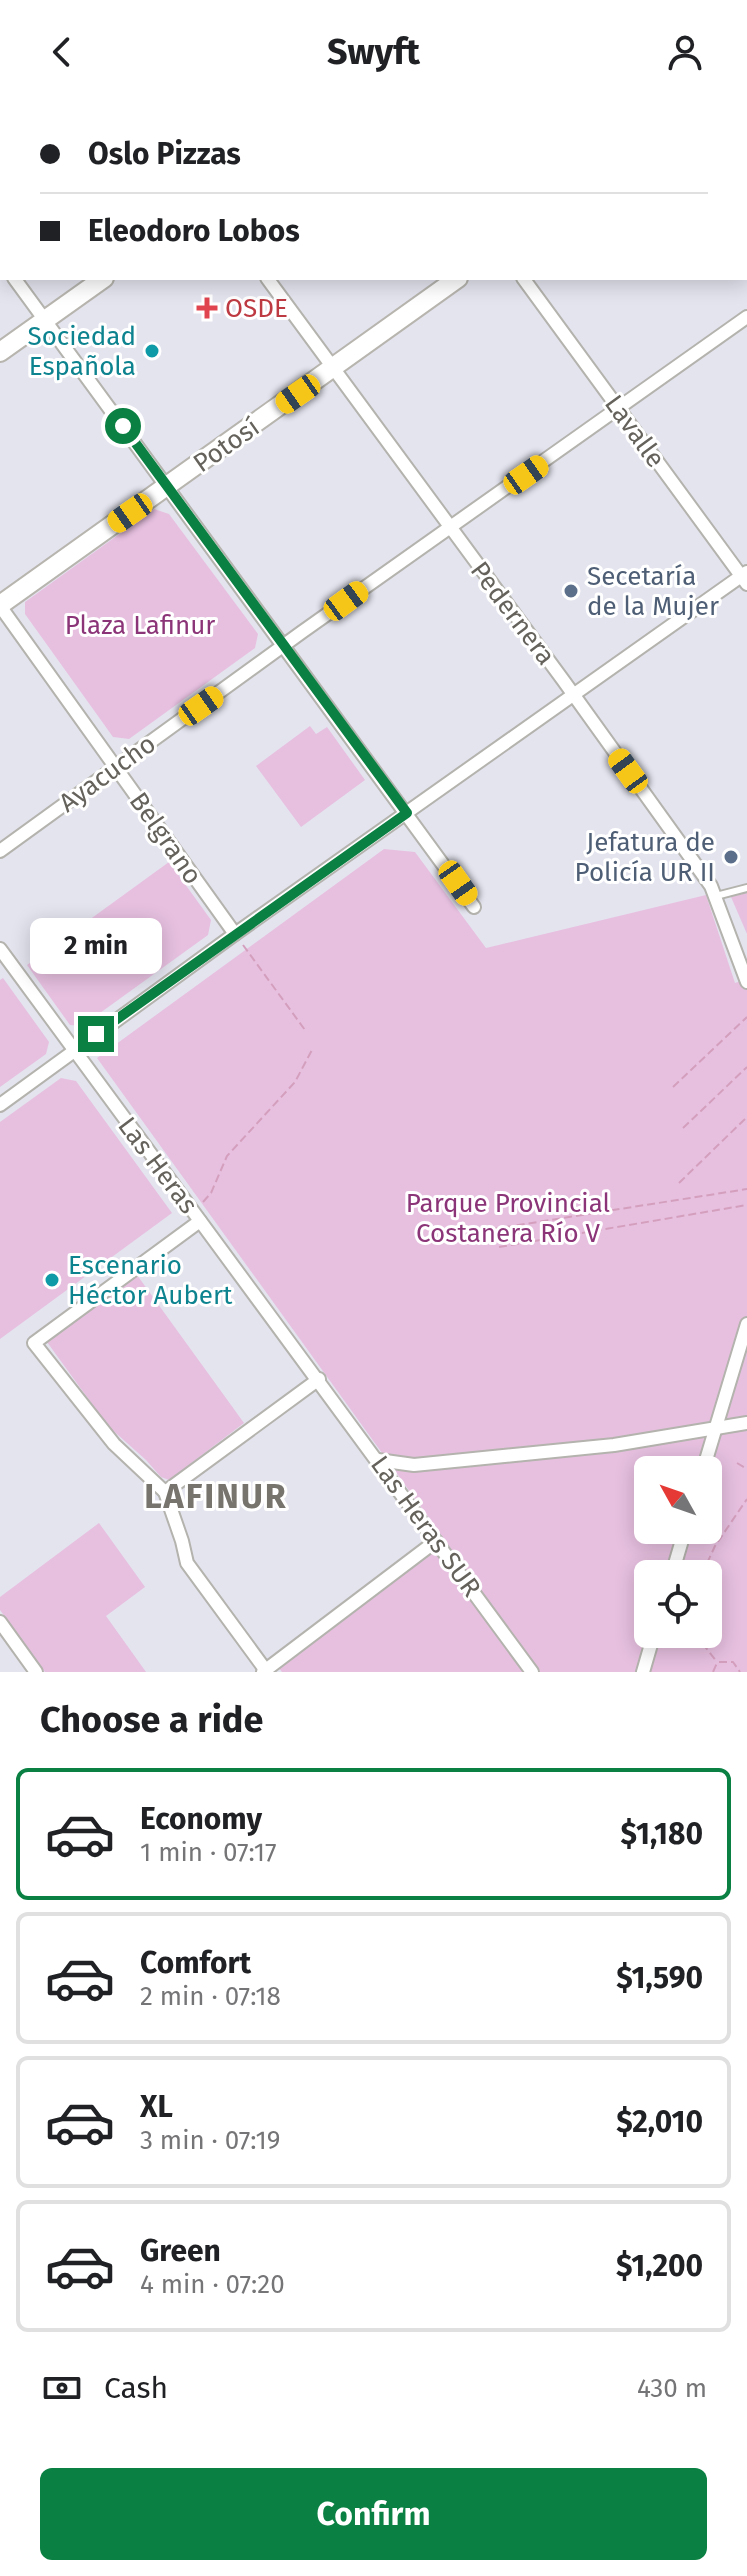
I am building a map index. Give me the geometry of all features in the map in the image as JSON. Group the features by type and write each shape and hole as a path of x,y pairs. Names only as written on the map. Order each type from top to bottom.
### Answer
{"main road":[{"path":"0,352 101,280"},
{"name":"Potosí","path":"0,605 455,280"}],"street":[{"path":"15,280 474,907"},
{"name":"Pedernera","path":"268,280 716,896 743,959 747,982"},
{"name":"Lavalle","path":"524,280 745,578"},
{"name":"Ayacucho","path":"0,851 747,317"},
{"path":"0,1105 572,694 745,578"},
{"name":"Belgrano","path":"0,605 235,934"},
{"name":"Las Heras","path":"0,949 319,1379"},
{"path":"197,1216 34,1343 114,1444 165,1492 187,1563 265,1671 436,1541"},
{"path":"707,1456 747,1324"},
{"path":"165,1492 319,1379"},
{"name":"Las Heras SUR","path":"319,1379 532,1672"},
{"path":"378,1460 414,1465 614,1445 747,1423"},
{"path":"0,1622 36,1672"},
{"path":"643,1672 650,1648"}],"lane":[{"path":"716,896 747,888"}],"path":[{"path":"235,934 305,1030"},
{"path":"673,1087 747,1017"},
{"path":"197,1216 227,1156 295,1082 313,1048"},
{"path":"683,1128 747,1067"},
{"path":"679,1183 747,1117"},
{"path":"493,1229 747,1189"},
{"path":"499,1247 747,1205"},
{"path":"737,1463 747,1469"},
{"path":"708,1560 747,1499"},
{"path":"706,1648 717,1662"},
{"path":"713,1672 717,1662"},
{"path":"717,1662 733,1662 740,1672"}],"green space":[{"name":"Plaza Lafinur","path":"154,509 169,514 258,634 255,648 129,739 113,737 25,614 25,602"},
{"path":"310,726 316,734 327,727 365,780 301,827 256,766"},
{"name":"Parque Provincial Costanera Río V","path":"384,849 415,852 486,948 706,895 735,983 747,979 747,1672 540,1672 97,1058"},
{"path":"169,862 211,920 208,935 82,1026 70,1025 27,965"},
{"path":"747,893 747,934 731,897"},
{"path":"3,978 49,1042 46,1054 0,1087 0,980"},
{"path":"61,1078 76,1081 172,1213 0,1339 0,1122"},
{"path":"137,1275 244,1423 169,1480 161,1477 108,1426 47,1342"},
{"path":"99,1523 145,1587 106,1616 146,1672 45,1672 0,1610 0,1597"},
{"path":"434,1549 525,1672 282,1672 278,1667"}],"place":[{"name":"OSDE","path":"207,308"},
{"name":"Sociedad Española","path":"152,351"},
{"name":"Secetaría de la Mujer","path":"571,591"},
{"name":"Jefatura de Policía UR II","path":"731,857"},
{"name":"Escenario Héctor Aubert","path":"52,1280"}],"district":[{"name":"LAFINUR","path":"216,1496"}],"route":[{"path":"96,1034 407,813 123,426"}]}
